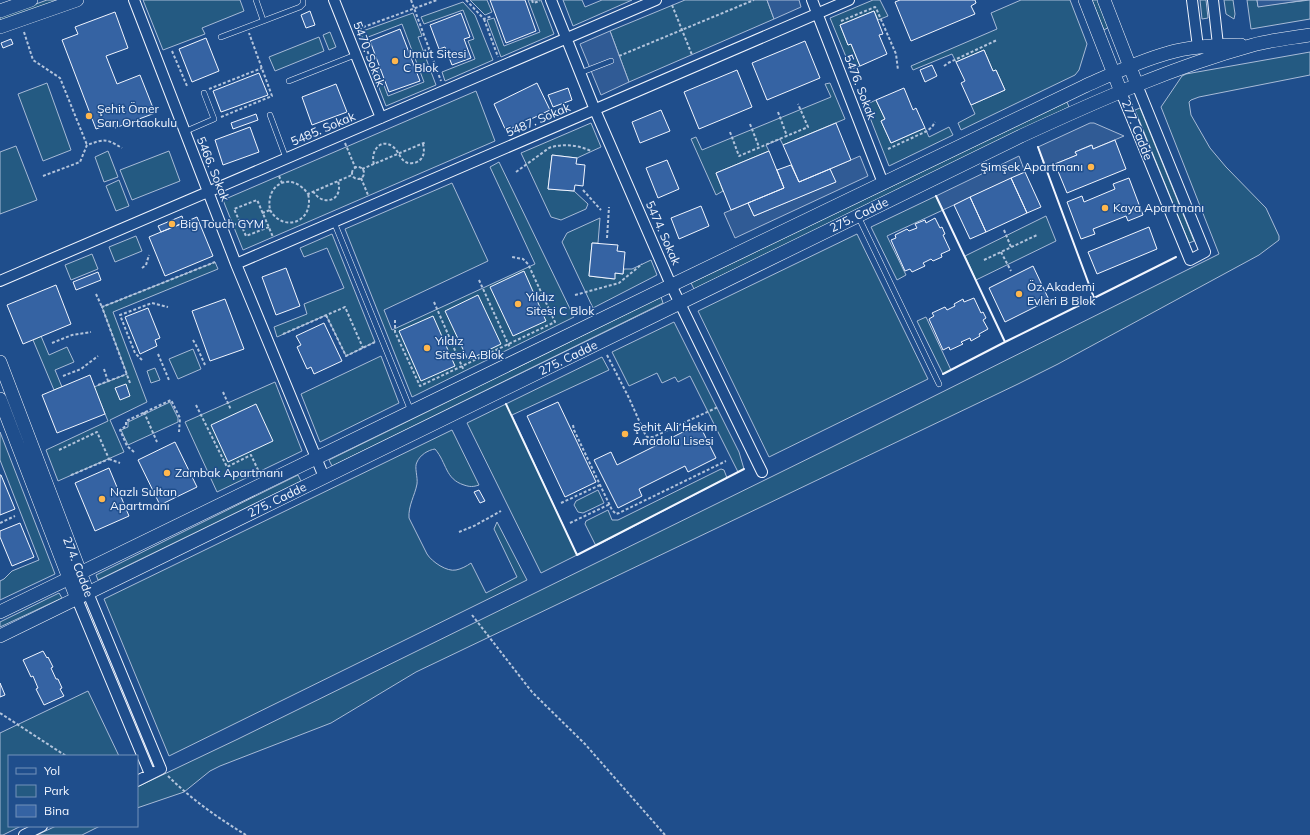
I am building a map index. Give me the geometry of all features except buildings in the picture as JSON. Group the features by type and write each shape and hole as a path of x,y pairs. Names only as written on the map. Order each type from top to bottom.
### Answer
{"street":[{"path":"0,11 32,0"},
{"path":"0,27 78,0"},
{"name":"5466. Sokak","path":"134,0 236,264 324,477"},
{"name":"5470. Sokak","path":"334,0 381,118"},
{"name":"5474. Sokak","path":"551,0 595,110 671,285 762,472"},
{"name":"5485. Sokak","path":"0,281 656,0"},
{"name":"5476. Sokak","path":"812,0 883,183"},
{"name":"5487. Sokak","path":"236,264 849,0"},
{"name":"277. Cadde","path":"1085,0 1190,260 1205,252 1104,0"},
{"path":"1192,0 1198,47"},
{"path":"1213,0 1218,45"},
{"path":"1254,44 1310,35"},
{"name":"275. Cadde","path":"0,612 671,285 1114,73 1169,52 1218,45 1254,44"},
{"name":"275. Cadde","path":"0,636 1021,136 1137,85 1254,44"},
{"name":"274. Cadde","path":"0,362 74,577"},
{"name":"274. Cadde","path":"0,399 82,596 161,769"},
{"name":"274. Cadde","path":"82,596 150,774"},
{"path":"138,780 161,769"},
{"path":"24,835 40,827"}],"lane":[{"path":"256,0 263,20"},
{"path":"221,37 300,6 303,4 303,0"},
{"path":"289,81 355,55"},
{"path":"580,73 611,61"},
{"path":"184,132 214,119 204,93"},
{"path":"270,115 286,158"},
{"path":"858,216 939,384"},
{"path":"334,222 412,412"}],"path":[{"path":"411,0 442,82"},
{"path":"377,66 373,68 360,32 361,28 437,0"},
{"path":"466,0 484,19 499,58"},
{"path":"532,0 534,3 541,0"},
{"path":"619,56 754,0"},
{"path":"672,5 692,55"},
{"path":"841,21 875,7 896,54 898,70"},
{"path":"484,19 492,16"},
{"path":"214,119 271,96 272,94 246,27"},
{"path":"23,31 33,60 60,78 87,145 80,162 43,176"},
{"path":"944,66 997,40"},
{"path":"414,55 429,49"},
{"path":"172,51 186,86"},
{"path":"204,93 207,90 262,68"},
{"path":"176,71 180,69"},
{"path":"730,132 739,156 759,148 808,127 798,104"},
{"path":"778,112 787,136"},
{"path":"888,149 928,131 935,122"},
{"path":"750,124 759,148"},
{"path":"342,135 356,167 362,169 426,142"},
{"path":"87,145 102,140 107,140 122,148"},
{"path":"374,164 372,160 374,151 380,145 389,145 393,147 400,158 407,163 420,160 424,152 423,144"},
{"path":"516,172 554,146 573,146 591,151"},
{"path":"352,175 352,171 356,167"},
{"path":"362,169 364,175 361,178 372,206"},
{"path":"352,175 357,179 361,178"},
{"path":"308,194 352,175"},
{"path":"279,176 282,183"},
{"path":"313,192 322,200 331,200 338,194 338,181"},
{"path":"292,182 298,184 304,188 308,194 310,200 307,213 303,218 295,222 284,222 273,216 268,203 273,190 282,183 292,182"},
{"path":"583,190 601,210"},
{"path":"269,227 246,236 234,209 257,200 269,227 273,238"},
{"path":"607,238 609,207"},
{"path":"262,213 270,210"},
{"path":"233,225 239,222"},
{"path":"295,222 297,227"},
{"path":"1004,230 1011,247"},
{"path":"984,260 1037,235"},
{"path":"1001,252 1011,271"},
{"path":"142,268 146,265 149,255"},
{"path":"395,320 395,332 420,386 554,322 528,264 523,260 512,258"},
{"path":"102,307 215,262"},
{"path":"575,295 619,283 642,264"},
{"path":"479,280 510,348"},
{"path":"96,294 130,383"},
{"path":"434,302 464,371"},
{"path":"142,360 135,353 120,315 152,303 168,307"},
{"path":"284,334 345,306 364,348"},
{"path":"326,315 346,356 382,339"},
{"path":"52,343 72,335 91,332"},
{"path":"192,340 197,347 205,365"},
{"path":"158,354 169,380"},
{"path":"607,355 647,436 654,437 718,407"},
{"path":"63,376 81,369 98,356"},
{"path":"104,369 108,382"},
{"path":"98,385 127,374"},
{"path":"223,392 231,410"},
{"path":"134,452 127,446 120,430 126,426 126,421 171,400 180,418 178,432"},
{"path":"196,405 227,467 251,455 259,472"},
{"path":"144,412 157,442"},
{"path":"573,425 600,485 616,514 726,461"},
{"path":"59,450 98,432 109,459"},
{"path":"69,476 109,459 120,463"},
{"path":"561,503 600,485"},
{"path":"570,523 610,504"},
{"path":"459,532 474,526 500,511"},
{"path":"0,522 15,516"},
{"path":"472,615 532,692 586,744 665,835"},
{"path":"0,713 64,755"},
{"path":"161,769 184,792 246,835"}],"green space":[{"path":"47,0 62,0 0,22 0,17"},
{"path":"143,0 240,0 244,11 202,28 205,34 163,50"},
{"path":"470,0 487,0 492,12 485,15"},
{"path":"528,0 541,0 554,34 501,57 487,20 494,18 504,46 540,32"},
{"path":"563,0 582,0 585,7 602,0 632,0 573,26"},
{"path":"685,0 767,0 774,19 629,82 610,31"},
{"path":"873,0 880,0 888,16 878,20 874,11 840,25 848,45 851,44 860,66 851,69 830,18"},
{"path":"1021,0 1070,0 1087,44 1079,70 1075,75 961,130 958,123 975,114 971,105 1005,90 996,70 993,71 984,50 956,62 952,54 913,70 911,66 997,29 991,13"},
{"path":"1092,0 1098,0 1109,27 1104,30"},
{"path":"1200,0 1206,0 1208,18 1202,19"},
{"path":"1224,0 1233,0 1235,14 1234,19 1226,14"},
{"path":"1247,0 1257,0 1258,6 1310,0 1310,19 1251,29"},
{"path":"463,2 475,15 493,60 445,81 442,72 475,59 468,41 474,39 463,10 424,24 421,17"},
{"path":"413,13 422,36 418,37 436,85 386,106 373,72 378,70 388,96 424,82 402,24 363,39 360,32"},
{"path":"330,32 336,47 329,50 323,35"},
{"path":"319,37 324,51 275,71 269,57"},
{"path":"1310,52 1310,75 1199,97 1189,102 1191,115 1210,148 1226,167 1266,208 1279,236 1279,240 1259,255 1058,364 1018,384 416,672 331,723 220,766 210,771 184,792 138,808 138,787 238,739 832,447 1219,254 1161,107 1182,76 1186,74"},
{"path":"47,83 71,150 43,161 18,94"},
{"path":"830,83 845,119 783,145 780,139 766,145 769,151 716,173 723,191 716,195 691,139 696,137 702,150 831,97 825,84"},
{"path":"476,91 495,141 243,250 223,200"},
{"path":"876,100 885,119 881,121 891,143 925,128 929,137 949,127 953,135 889,166 865,105"},
{"path":"1067,102 1069,107 694,289 691,283"},
{"path":"1140,108 1194,241 1189,243 1135,110"},
{"path":"591,123 601,147 577,158 552,155 548,189 574,191 588,204 586,209 561,220 551,217 521,153"},
{"path":"16,146 37,200 0,214 0,152"},
{"path":"108,151 118,177 104,182 95,157"},
{"path":"169,151 180,181 132,200 120,170"},
{"path":"499,162 574,317 412,397 345,229 452,183 488,261 384,310 392,330 535,264 490,167"},
{"path":"119,180 129,206 116,211 106,186"},
{"path":"936,196 943,210 887,236 906,275 897,280 871,227"},
{"path":"1046,216 1056,241 976,280 965,256"},
{"path":"600,218 598,243 592,243 589,276 614,279 615,273 623,274 624,269 632,269 651,260 657,275 593,308 562,242 567,233"},
{"path":"332,234 375,342 346,356 326,315 277,337 274,327 307,314 304,304 344,288 327,248 304,257 300,248"},
{"path":"857,234 928,379 769,457 698,311"},
{"path":"136,236 142,251 115,262 109,247"},
{"path":"92,254 98,269 71,280 65,265"},
{"path":"215,262 218,269 113,312 147,402 110,420 124,452 58,481 46,450 108,421 94,387 127,374 102,307"},
{"path":"661,297 663,303 332,466 329,460"},
{"path":"926,317 951,370 943,374 917,321"},
{"path":"674,322 739,452 744,469 738,472 690,376 678,382 675,377 662,383 657,373 629,386 612,352"},
{"path":"41,336 49,355 67,347 74,362 55,370 62,387 54,390 33,340"},
{"path":"193,349 201,369 178,379 169,359"},
{"path":"381,356 399,403 320,442 301,394"},
{"path":"602,357 609,370 512,415 577,555 541,573 467,423"},
{"path":"155,368 160,380 151,383 147,371"},
{"path":"275,382 302,451 217,492 185,422"},
{"path":"170,402 178,418 178,422 128,445 121,430 128,427 128,422"},
{"path":"452,430 479,485 468,486 453,479 435,449 424,453 418,459 416,464 417,484 409,518 427,554 436,563 444,568 452,570 458,570 471,563 486,593 517,577 494,529 497,522 527,580 169,756 104,599"},
{"path":"0,432 55,574 0,600 0,581 12,571 39,560 0,460"},
{"path":"721,469 724,470 727,478 596,546 585,524 586,521 608,510 612,520 618,520"},
{"path":"298,475 301,481 98,580 96,575"},
{"path":"598,490 604,503 583,513 578,512 574,505 576,501"},
{"path":"59,593 62,598 0,627 0,622"},
{"path":"88,691 119,755 8,755 8,827 19,827 0,835 0,733"},
{"path":"54,827 98,827 82,835 37,835"}],"shaded area":[{"path":"767,0 799,0 801,7 774,19"},
{"path":"1257,0 1306,0 1258,7"},
{"path":"610,31 629,82 601,95 580,44"},
{"path":"1090,123 1094,123 1124,136 1093,149 1091,145 1075,152 1077,155 1045,168 1038,147"},
{"path":"860,156 868,176 735,238 724,213 748,203 754,216 835,182 830,169"},
{"path":"1019,156 1025,172 943,210 936,196"}],"wall":[{"path":"1005,342 1094,298 1038,147"},
{"path":"936,196 1005,342 943,374"},
{"path":"1094,298 1176,257"},
{"path":"506,404 577,555 744,469"}],"place":[{"name":"Umut Sitesi C Blok","path":"395,61"},
{"name":"Şehit Ömer Sarı Ortaokulu","path":"89,116"},
{"name":"Şimşek Apartmanı","path":"1091,167"},
{"name":"Kaya Apartmanı","path":"1105,208"},
{"name":"Big Touch GYM","path":"172,224"},
{"name":"Öz Akademi Evleri B Blok","path":"1019,294"},
{"name":"Yıldız Sitesi C Blok","path":"518,304"},
{"name":"Yıldız Sitesi A Blok","path":"427,348"},
{"name":"Şehit Ali Hekim Anadolu Lisesi","path":"625,434"},
{"name":"Zambak Apartmanı","path":"167,473"},
{"name":"Nazlı Sultan Apartmanı","path":"102,499"}]}
